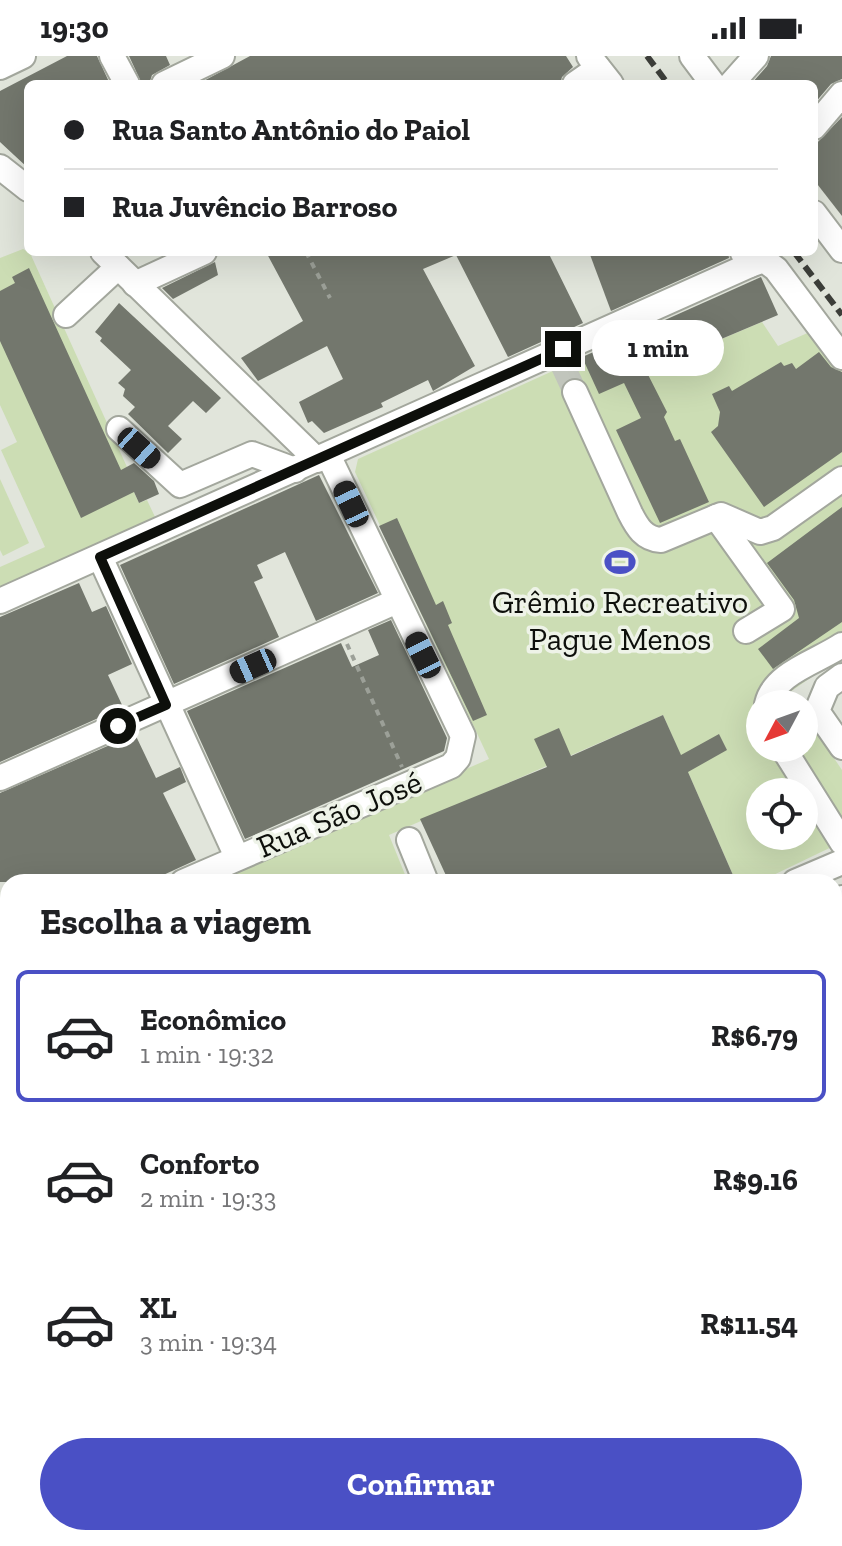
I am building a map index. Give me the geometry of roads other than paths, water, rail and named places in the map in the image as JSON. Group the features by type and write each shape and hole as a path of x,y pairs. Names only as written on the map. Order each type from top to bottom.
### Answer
{"street":[{"path":"0,67 23,56"},
{"path":"112,56 125,80"},
{"path":"172,80 222,56"},
{"path":"692,56 710,80"},
{"path":"735,80 756,56"},
{"path":"582,80 600,69"},
{"path":"818,122 842,94"},
{"path":"0,167 24,186"},
{"path":"818,218 842,250"},
{"path":"66,315 118,268 182,256"},
{"path":"0,601 314,462 560,359 746,258 764,260 776,269 842,357"},
{"path":"0,778 397,601 314,462 118,268"},
{"path":"575,392 630,513 644,534 661,540 716,517 730,517 760,532 773,528 842,479"},
{"path":"119,429 180,485 252,454 314,462"},
{"path":"716,517 782,609 746,631"},
{"path":"100,557 237,857"},
{"name":"Rua São José","path":"200,874 451,766 458,758 463,736 397,601"},
{"path":"772,690 780,680 819,661 842,645"},
{"path":"842,676 827,687 817,711 842,747"},
{"path":"792,762 842,842"},
{"path":"409,840 423,874"},
{"path":"814,874 842,862"}],"tunnel":[{"path":"563,366 575,392"}],"railway":[{"path":"647,56 665,80"},
{"path":"797,256 842,315"}],"place":[{"name":"Grêmio Recreativo Pague Menos","path":"620,562"}]}
